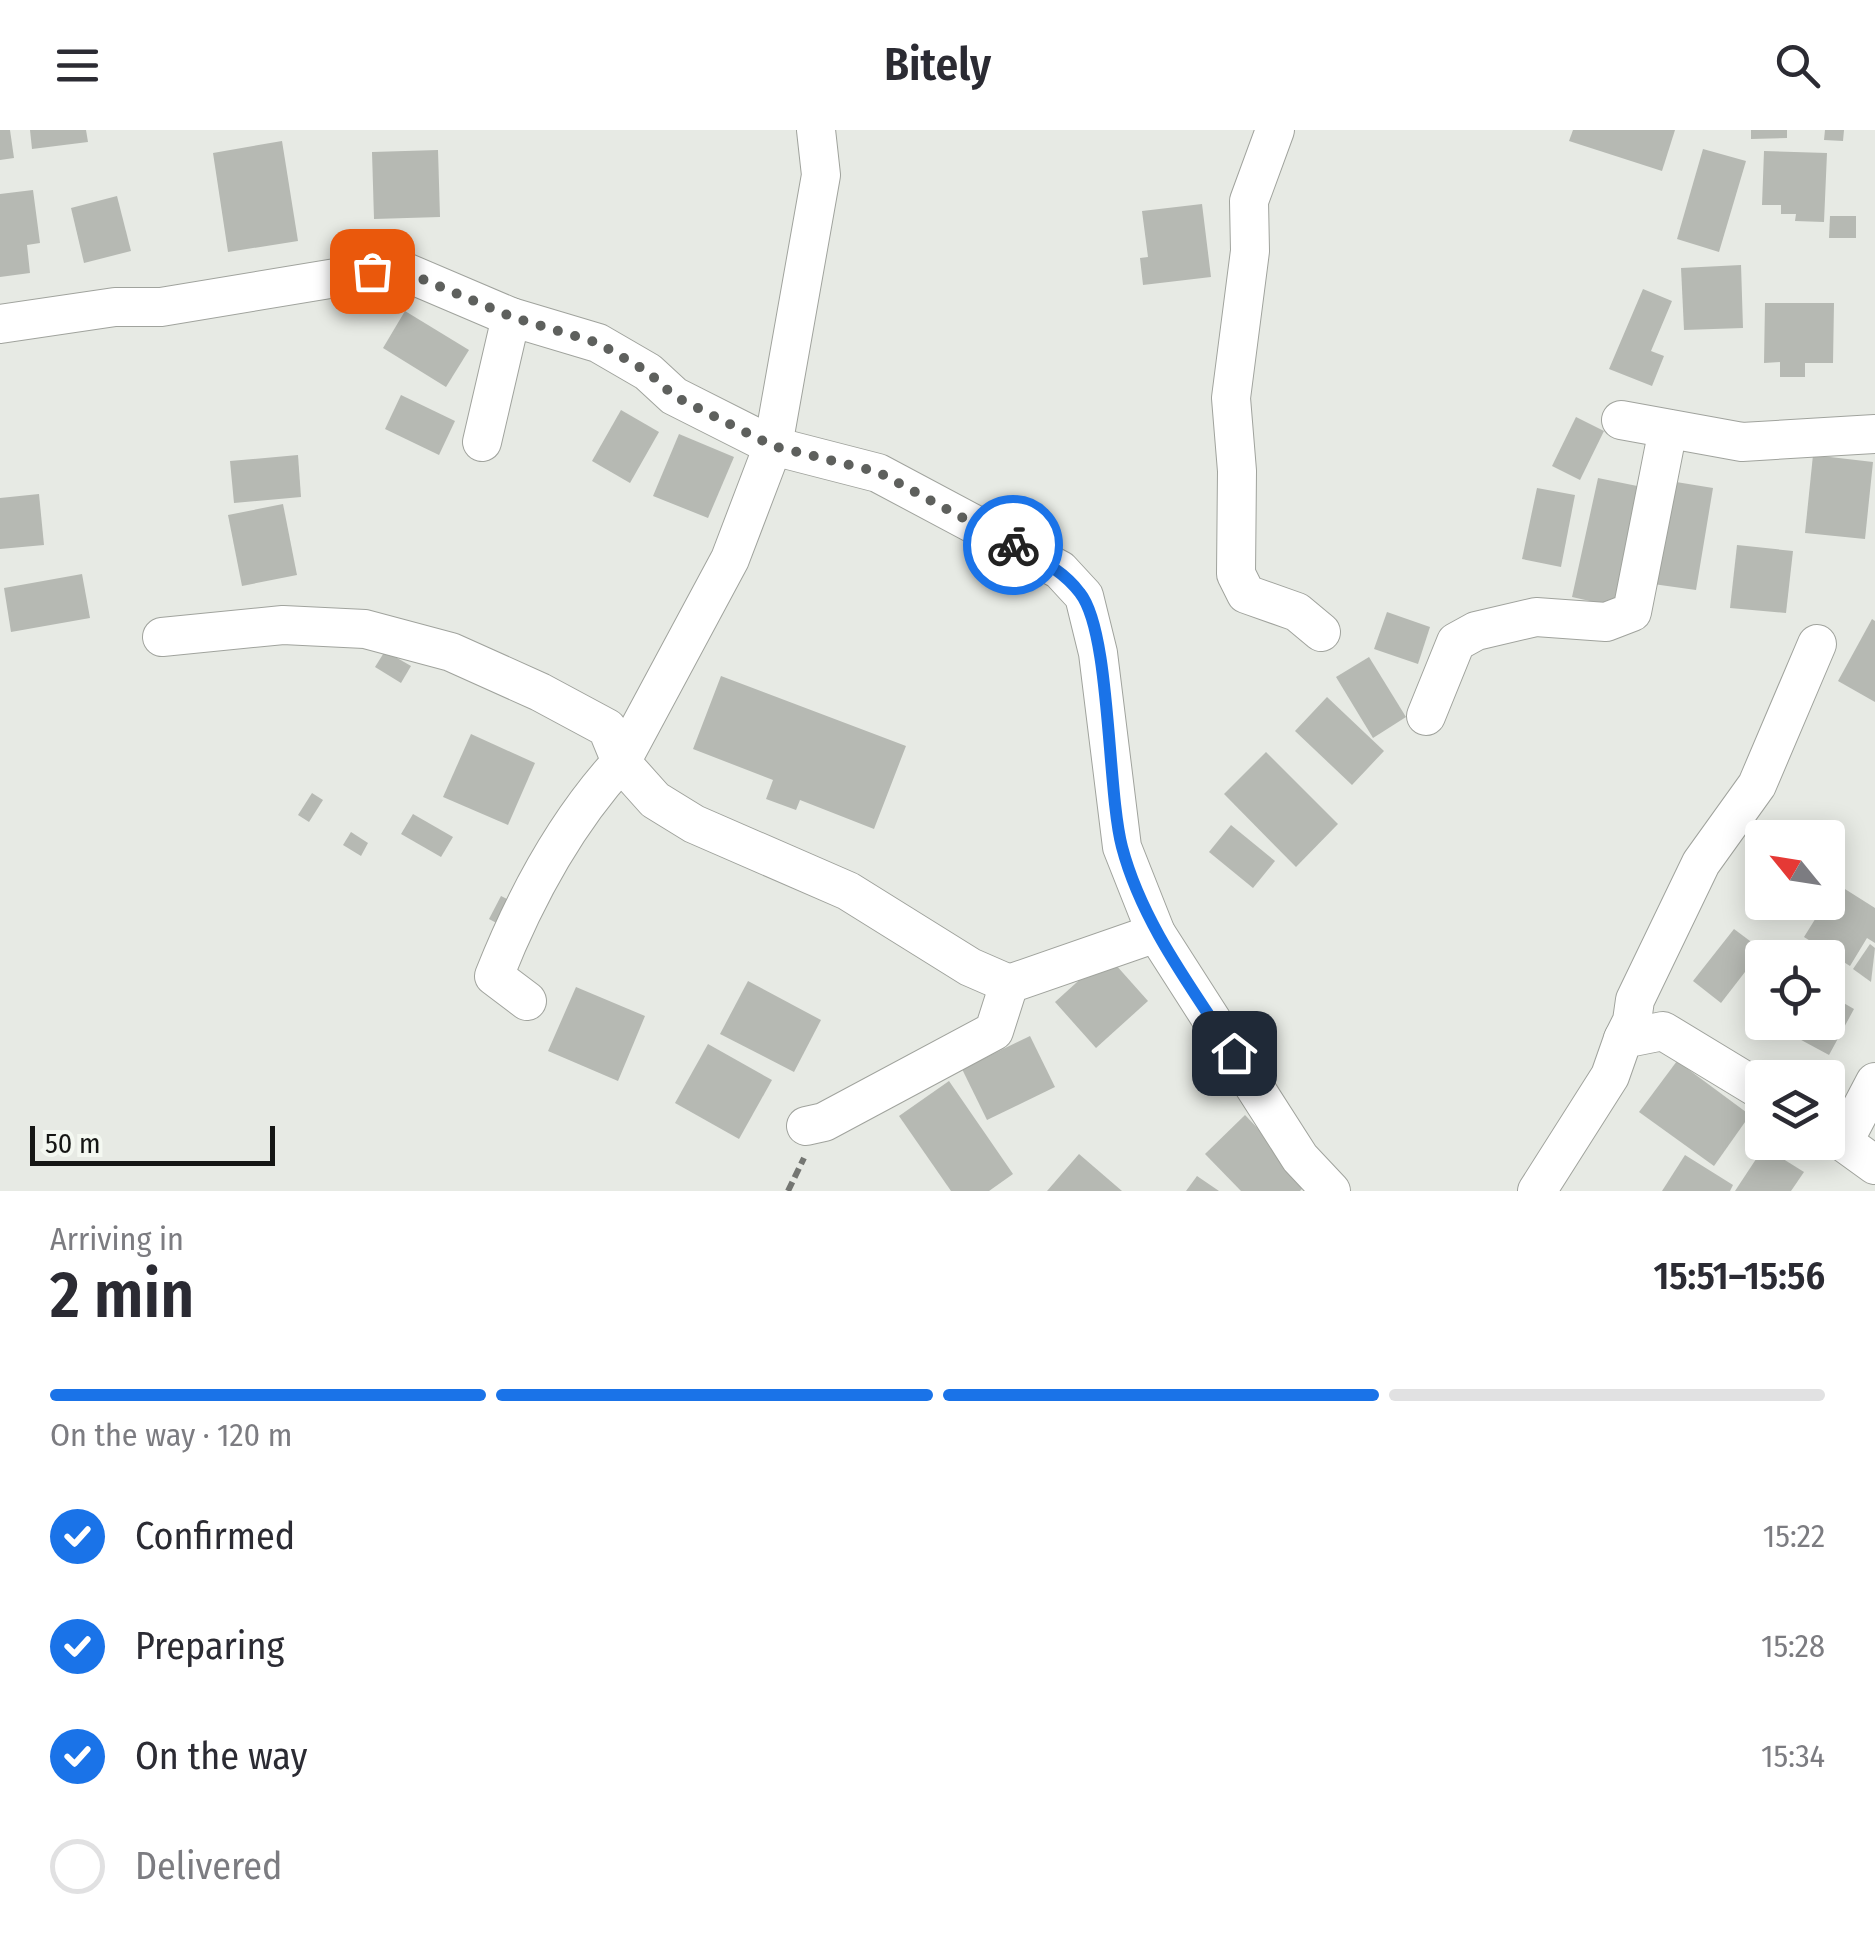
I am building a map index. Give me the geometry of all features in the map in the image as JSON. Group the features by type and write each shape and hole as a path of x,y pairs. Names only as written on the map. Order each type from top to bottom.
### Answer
{"street":[{"path":"527,1001 494,976 522,907 599,786 621,762 730,558 773,446 821,175 816,130"},
{"path":"1275,130 1249,201 1250,251 1231,398 1237,472 1236,574 1246,594 1297,612 1320,632"},
{"path":"0,324 116,307 161,307 396,268 512,317 598,343 648,372 674,396 773,446 878,472 1060,570 1084,596 1098,653 1122,846 1156,933 1300,1158 1330,1191"},
{"path":"482,442 512,317"},
{"path":"1621,420 1742,442 1875,434"},
{"path":"1426,716 1456,642 1476,631 1536,617 1606,622 1632,612 1668,429"},
{"path":"162,637 282,625 364,629 451,652 540,692 607,728 621,762 655,800 694,824 848,892 970,967 1009,984 1156,933"},
{"path":"1538,1191 1610,1076 1632,1021 1635,1000 1701,864 1757,786 1817,644"},
{"path":"806,1126 824,1122 984,1038 1002,1016 1009,984"},
{"path":"1622,1039 1663,1032 1745,1082"},
{"path":"1845,1124 1875,1082"},
{"path":"1845,1143 1875,1165"}],"building":[{"path":"0,130 10,130 14,158 0,160"},
{"path":"30,130 86,130 88,142 32,149"},
{"path":"1573,130 1675,130 1662,171 1569,141"},
{"path":"1751,130 1787,130 1787,138 1751,139"},
{"path":"1825,130 1844,130 1843,141 1824,140"},
{"path":"282,141 298,241 228,252 213,153"},
{"path":"1703,149 1746,161 1719,252 1677,239"},
{"path":"438,150 440,217 374,219 372,152"},
{"path":"1764,151 1827,153 1824,222 1795,221 1796,214 1781,214 1781,205 1762,205"},
{"path":"33,190 40,243 27,245 30,273 0,277 0,194"},
{"path":"117,196 131,251 84,263 71,208"},
{"path":"1202,204 1211,277 1143,285 1140,258 1148,257 1142,211"},
{"path":"1830,216 1856,216 1856,238 1829,238"},
{"path":"1741,265 1743,328 1684,330 1681,268"},
{"path":"1643,289 1672,301 1651,351 1664,356 1652,386 1609,369"},
{"path":"1765,303 1834,303 1833,363 1805,363 1805,377 1780,377 1780,362 1764,363"},
{"path":"405,311 469,350 446,387 383,348"},
{"path":"401,395 455,421 439,455 385,429"},
{"path":"621,410 659,432 630,483 592,461"},
{"path":"1576,417 1604,431 1580,480 1552,466"},
{"path":"679,434 734,457 708,518 653,496"},
{"path":"298,455 301,497 234,503 230,461"},
{"path":"1813,455 1873,462 1865,539 1805,533"},
{"path":"1598,478 1647,488 1621,608 1572,597"},
{"path":"1670,481 1713,488 1696,590 1653,584"},
{"path":"1537,488 1575,495 1561,567 1522,559"},
{"path":"39,494 44,545 0,549 0,498"},
{"path":"283,504 297,575 242,586 228,515"},
{"path":"1737,545 1793,551 1786,613 1730,608"},
{"path":"82,574 90,618 11,632 4,588"},
{"path":"1387,612 1430,627 1418,664 1374,649"},
{"path":"1872,619 1875,621 1875,702 1838,681"},
{"path":"385,651 411,666 401,683 375,667"},
{"path":"1369,657 1406,717 1373,738 1336,677"},
{"path":"721,676 906,746 874,829 800,800 796,810 766,799 773,780 693,749"},
{"path":"1327,697 1384,751 1352,785 1295,731"},
{"path":"471,734 535,763 508,825 443,797"},
{"path":"1266,752 1338,824 1296,867 1224,794"},
{"path":"312,793 323,800 309,822 298,815"},
{"path":"413,814 453,837 441,857 401,834"},
{"path":"1231,825 1275,861 1253,888 1209,852"},
{"path":"351,832 368,843 361,856 343,845"},
{"path":"1845,889 1875,908 1875,943 1867,938 1850,966 1845,963 1845,940 1804,937 1815,920 1845,920"},
{"path":"501,896 517,904 504,927 489,919"},
{"path":"1734,929 1749,940 1745,940 1745,972 1721,1003 1693,981"},
{"path":"1870,944 1875,948 1871,982 1853,969"},
{"path":"1107,955 1148,1001 1096,1048 1055,1002"},
{"path":"748,981 821,1020 794,1072 720,1034"},
{"path":"576,987 645,1016 618,1081 548,1051"},
{"path":"1845,1004 1854,1009 1845,1026"},
{"path":"1030,1036 1055,1087 987,1120 962,1069"},
{"path":"1801,1040 1837,1040 1829,1055"},
{"path":"708,1044 772,1080 739,1139 675,1103"},
{"path":"1677,1061 1745,1111 1745,1122 1714,1166 1639,1112"},
{"path":"949,1081 1013,1174 989,1191 951,1191 899,1116"},
{"path":"1245,1115 1309,1182 1300,1191 1241,1191 1205,1154"},
{"path":"1079,1154 1122,1191 1047,1191"},
{"path":"1685,1155 1733,1185 1730,1191 1662,1191"},
{"path":"1755,1160 1785,1160 1804,1172 1791,1191 1735,1191"},
{"path":"1197,1176 1219,1191 1186,1191"}],"way so far":[{"path":"372,271 396,268 512,317 598,343 648,372 674,396 724,417 773,446 878,472 1013,545"}],"route":[{"path":"1013,545 1060,570 1084,596 1098,653 1122,846 1156,933 1234,1053"}]}
